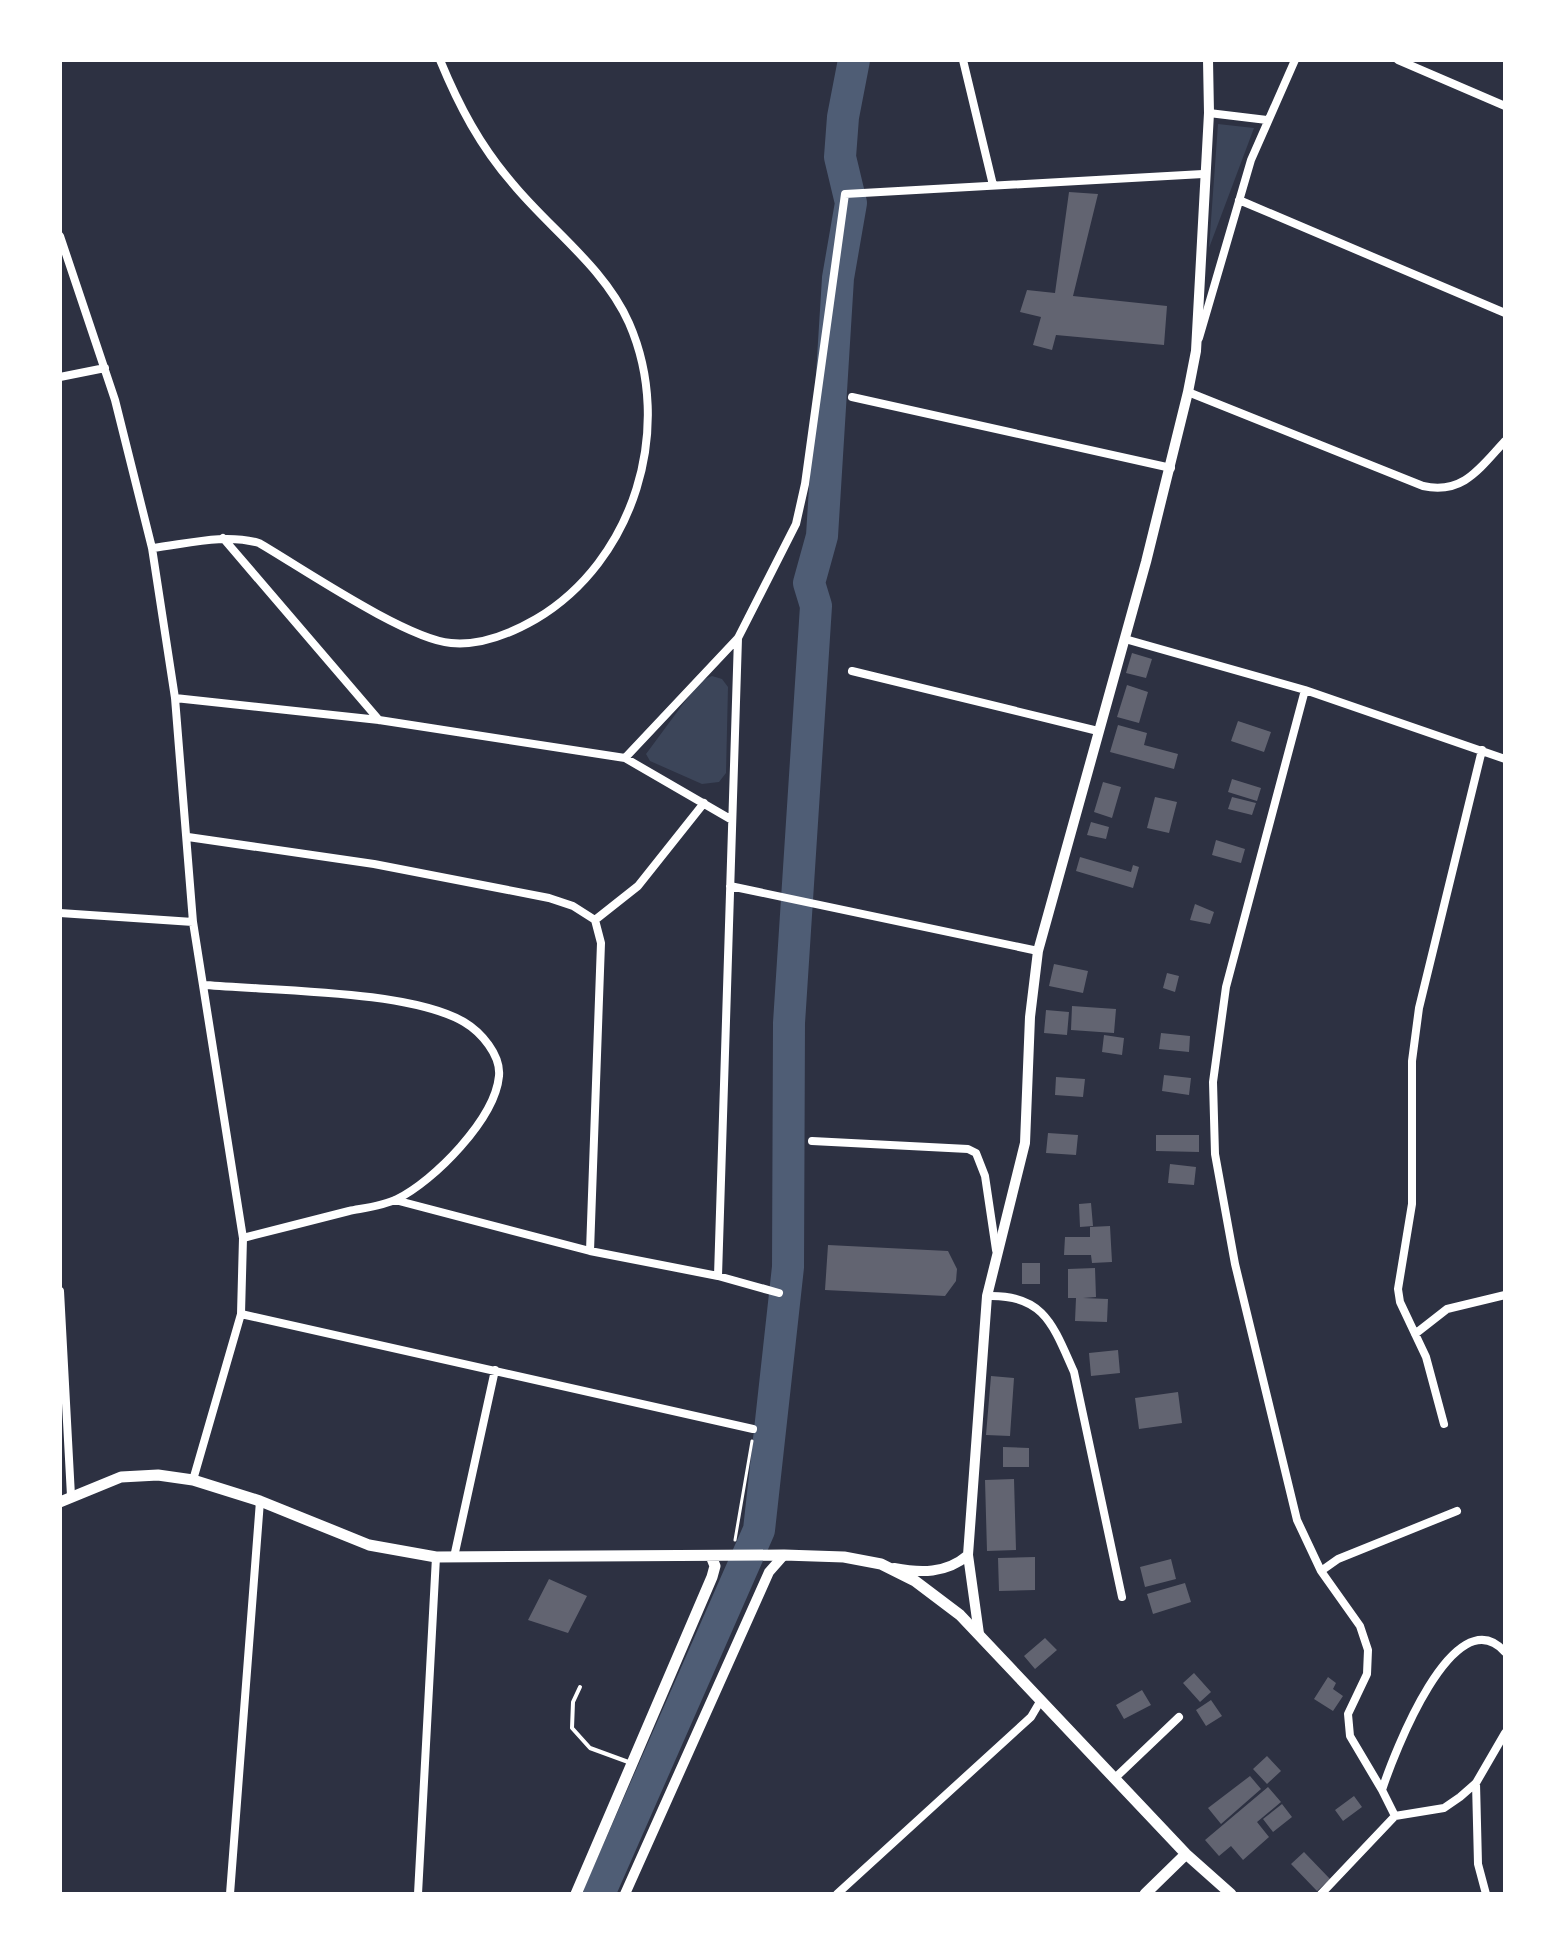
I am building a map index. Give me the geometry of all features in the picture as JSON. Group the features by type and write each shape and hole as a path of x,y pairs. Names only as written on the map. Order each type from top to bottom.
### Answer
{"main road":[{"path":"66,1499 121,1477 158,1475 193,1480 260,1501 369,1545 436,1557 784,1555 859,1559 892,1568 941,1600 979,1634 1186,1854 1231,1894"},
{"path":"576,1894 715,1571 711,1556"},
{"path":"1145,1894 1186,1854"}],"street":[{"path":"152,548 223,538 259,543 415,634 447,643 474,644 516,630 555,608 591,576 619,538 637,491 646,445 646,397 640,359 629,322 605,283 514,186 483,146 459,106 440,60"},
{"path":"963,60 993,185"},
{"path":"1196,351 1203,174 1209,113 1208,60"},
{"path":"979,1634 968,1555 987,1296 1025,1143 1030,1017 1038,951 1171,468 1196,351 1239,200 1267,120 1295,60"},
{"path":"1398,60 1505,106"},
{"path":"1209,113 1267,120"},
{"path":"625,758 738,638 796,524 805,484 846,195 1203,174"},
{"path":"1239,200 1505,313"},
{"path":"60,236 77,296 92,327 105,368 152,548 175,698 193,922 206,985 243,1238 241,1314 193,1480"},
{"path":"60,377 105,368"},
{"path":"1188,392 1442,491 1458,486 1475,473 1505,441"},
{"path":"852,397 1171,468"},
{"path":"223,538 379,720"},
{"path":"718,1276 738,638"},
{"path":"1125,639 1305,690 1505,759"},
{"path":"852,671 1098,731"},
{"path":"1305,690 1226,987 1213,1082 1215,1154 1235,1264 1297,1520 1321,1571 1360,1626 1368,1650 1367,1674 1348,1714 1350,1736 1395,1816"},
{"path":"175,698 379,720 625,758 732,820"},
{"path":"1444,1424 1426,1357 1400,1302 1398,1289 1412,1204 1412,1061 1419,1008 1482,750"},
{"path":"595,920 617,907 638,886 704,803"},
{"path":"188,837 374,864 549,898 573,906 595,920 601,943 590,1251"},
{"path":"730,886 1038,951"},
{"path":"60,913 193,922"},
{"path":"206,985 401,1002 438,1010 466,1023 489,1044 500,1073 492,1101 453,1154 428,1179 395,1200 243,1238"},
{"path":"812,1141 968,1149 976,1153 985,1176 996,1250"},
{"path":"395,1200 590,1251 718,1276 779,1293"},
{"path":"60,1291 66,1499"},
{"path":"987,1296 1015,1295 1031,1302 1059,1339 1074,1372 1122,1597"},
{"path":"1415,1334 1447,1309 1505,1295"},
{"path":"241,1314 753,1429"},
{"path":"454,1557 495,1370"},
{"path":"230,1894 260,1501"},
{"path":"1321,1571 1338,1559 1457,1511"},
{"path":"625,1894 769,1572 784,1555"},
{"path":"892,1568 935,1571 954,1566 968,1555"},
{"path":"418,1894 436,1557"},
{"path":"1382,1790 1398,1742 1458,1647 1475,1639 1491,1641 1505,1652"},
{"path":"837,1894 1031,1717 1041,1700"},
{"path":"1114,1779 1179,1717"},
{"path":"1321,1894 1395,1816 1444,1808 1476,1783 1505,1733"},
{"path":"1476,1783 1478,1864 1486,1894"}],"lane":[{"path":"580,1687 573,1702 572,1728 590,1748 633,1764"}],"path":[{"path":"733,1556 753,1429"}],"shaded area":[{"path":"1218,124 1254,128 1209,248"},
{"path":"712,676 722,679 728,687 726,773 719,782 702,784 650,761 646,754 700,681"}],"building":[{"path":"1069,192 1098,194 1073,296 1167,306 1164,345 1056,335 1052,350 1033,345 1041,317 1020,312 1027,290 1055,293"},
{"path":"1132,653 1152,659 1146,678 1126,673"},
{"path":"1127,685 1148,692 1139,723 1117,717"},
{"path":"1238,721 1271,732 1264,752 1231,741"},
{"path":"1118,725 1147,733 1144,745 1178,754 1174,769 1110,752"},
{"path":"1232,779 1261,788 1257,801 1228,792"},
{"path":"1103,782 1121,787 1112,818 1094,812"},
{"path":"1155,797 1177,802 1169,833 1147,828"},
{"path":"1232,797 1256,803 1252,815 1228,809"},
{"path":"1091,822 1109,827 1106,839 1087,835"},
{"path":"1216,840 1245,849 1241,863 1212,855"},
{"path":"1080,857 1131,872 1133,865 1139,867 1133,888 1076,871"},
{"path":"1195,904 1214,912 1210,924 1190,920"},
{"path":"1054,964 1088,971 1083,993 1049,986"},
{"path":"1167,973 1179,976 1175,992 1163,988"},
{"path":"1072,1006 1116,1009 1114,1033 1071,1030"},
{"path":"1046,1010 1069,1012 1067,1035 1044,1033"},
{"path":"1161,1033 1190,1036 1189,1052 1159,1049"},
{"path":"1104,1035 1124,1038 1122,1055 1102,1052"},
{"path":"1164,1075 1191,1078 1189,1095 1162,1091"},
{"path":"1056,1077 1085,1079 1083,1097 1055,1095"},
{"path":"1048,1133 1078,1135 1076,1155 1046,1153"},
{"path":"1156,1135 1199,1135 1199,1152 1156,1151"},
{"path":"1170,1164 1196,1167 1194,1185 1168,1183"},
{"path":"1091,1203 1093,1226 1080,1227 1079,1204"},
{"path":"1110,1226 1112,1262 1092,1263 1091,1255 1064,1255 1065,1237 1090,1237 1090,1227"},
{"path":"828,1245 948,1251 957,1269 956,1281 945,1296 825,1290"},
{"path":"1022,1263 1040,1263 1040,1284 1022,1284"},
{"path":"1095,1268 1096,1297 1083,1298 1108,1299 1107,1322 1075,1321 1076,1298 1068,1298 1068,1269"},
{"path":"1118,1350 1120,1373 1091,1376 1089,1353"},
{"path":"991,1376 1014,1378 1010,1436 986,1435"},
{"path":"1178,1392 1182,1423 1139,1429 1135,1398"},
{"path":"1003,1447 1029,1448 1029,1467 1003,1467"},
{"path":"1014,1479 1016,1550 987,1551 985,1480"},
{"path":"1035,1557 1035,1590 999,1591 998,1558"},
{"path":"1171,1559 1176,1579 1145,1587 1140,1567"},
{"path":"549,1579 587,1596 568,1633 528,1620"},
{"path":"1185,1583 1191,1602 1153,1614 1147,1594"},
{"path":"1045,1638 1057,1650 1035,1669 1024,1656"},
{"path":"1194,1673 1211,1692 1200,1702 1183,1683"},
{"path":"1328,1677 1336,1683 1333,1689 1343,1696 1333,1711 1314,1699"},
{"path":"1142,1690 1151,1705 1124,1719 1116,1705"},
{"path":"1211,1700 1222,1716 1206,1726 1196,1710"},
{"path":"1267,1756 1281,1771 1267,1784 1253,1769"},
{"path":"1250,1776 1261,1789 1221,1824 1208,1808"},
{"path":"1268,1787 1281,1802 1257,1822 1269,1837 1243,1860 1231,1846 1219,1856 1205,1840"},
{"path":"1354,1796 1362,1807 1343,1821 1335,1810"},
{"path":"1282,1804 1292,1817 1273,1832 1263,1819"},
{"path":"1304,1852 1330,1879 1317,1891 1291,1864"}],"waterway":[{"path":"599,1894 759,1530 788,1267 789,1023 816,606 809,583 822,536 838,278 851,203 840,157 843,117 854,60"}]}
